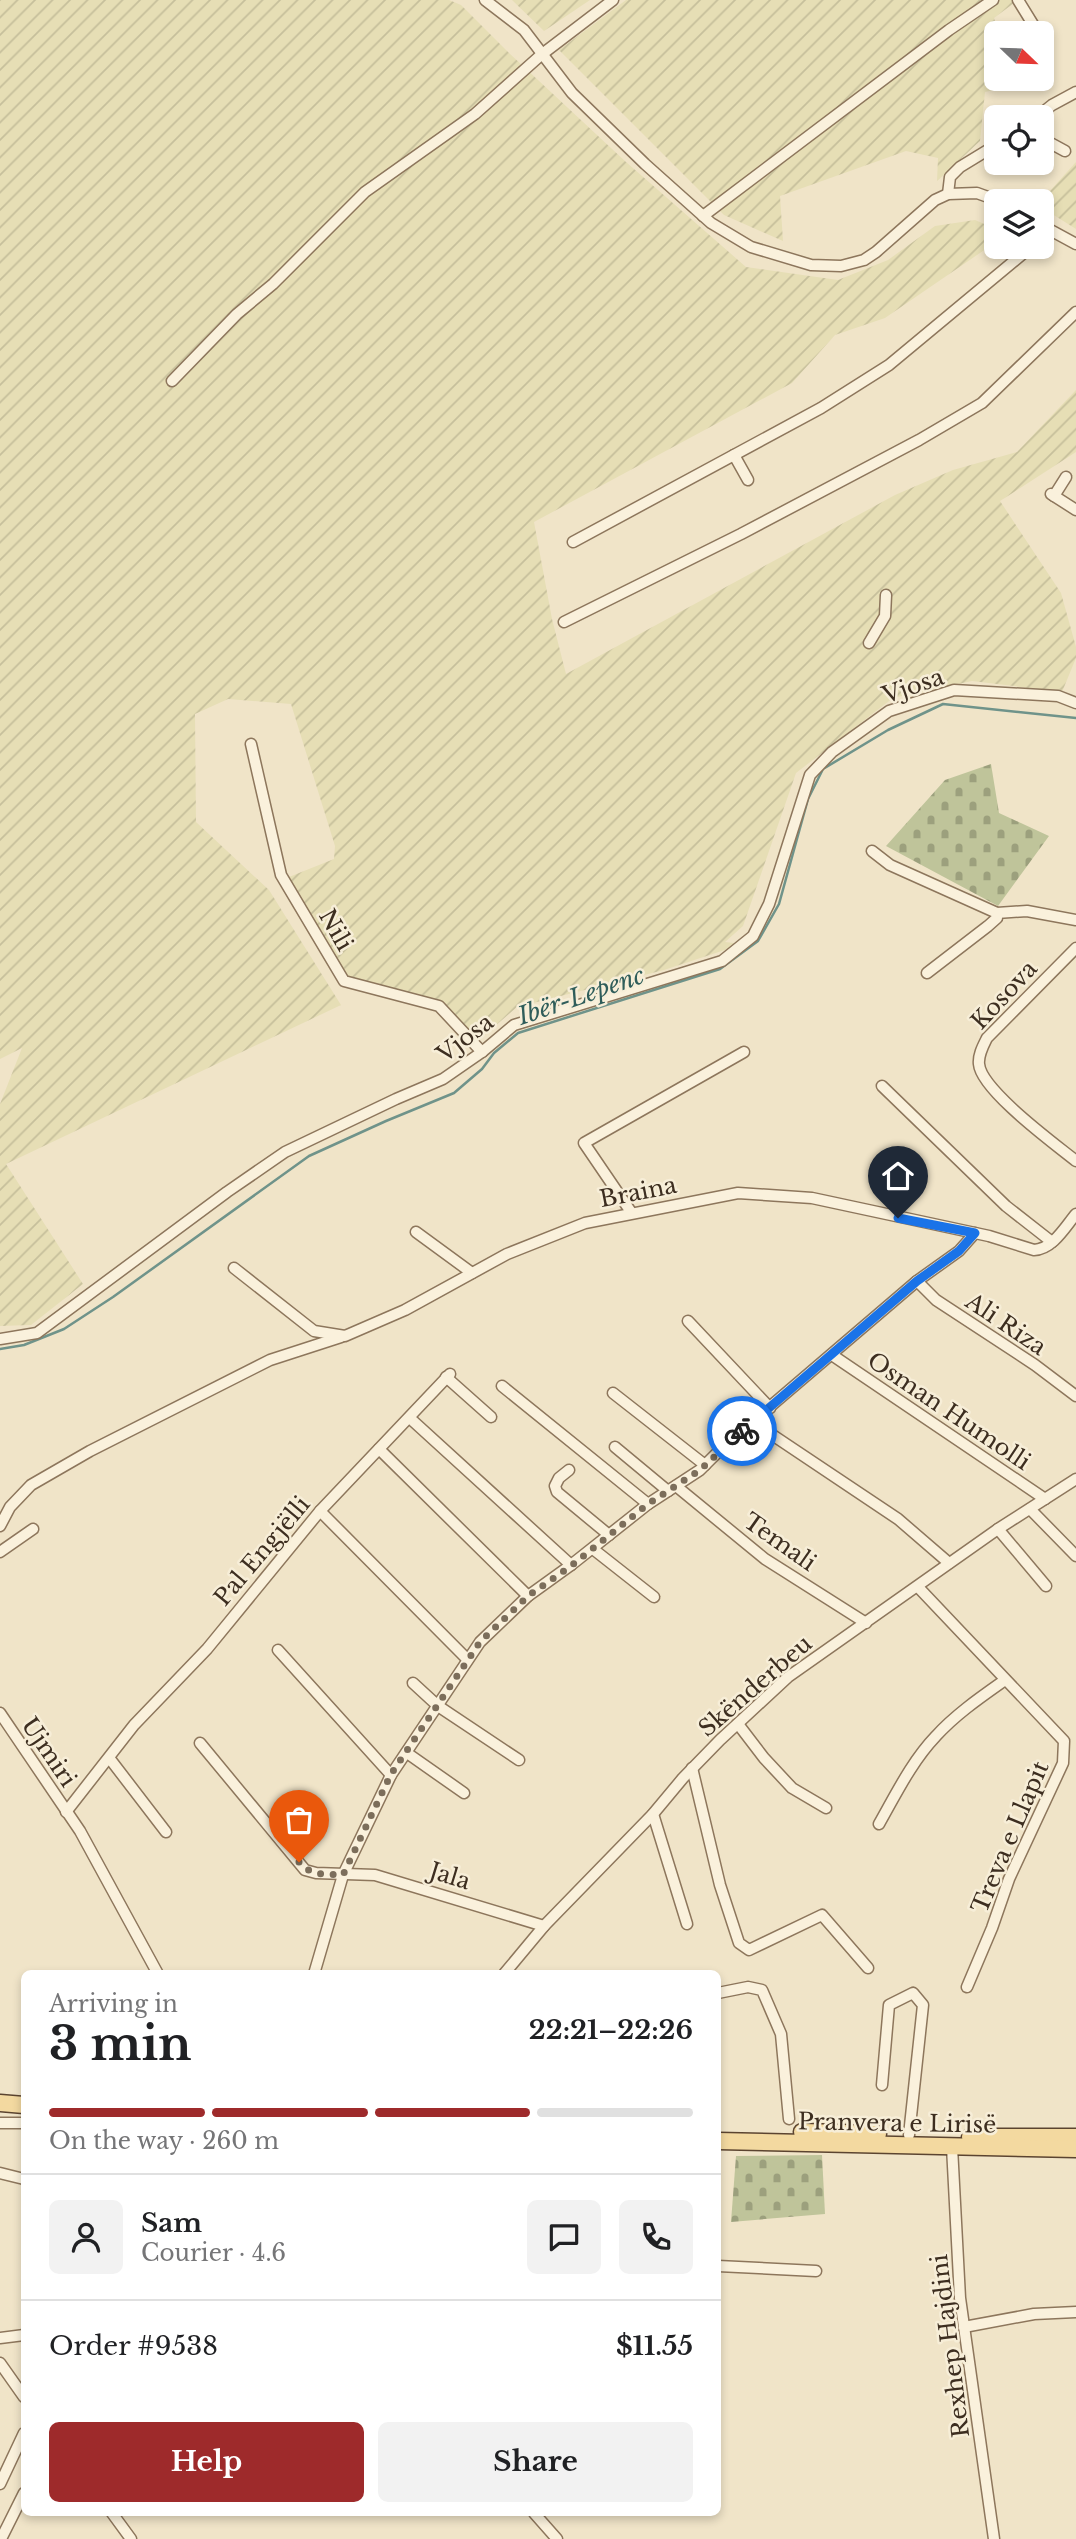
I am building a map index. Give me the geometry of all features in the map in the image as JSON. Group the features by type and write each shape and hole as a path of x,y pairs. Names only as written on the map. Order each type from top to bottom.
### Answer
{"main road":[{"path":"0,2097 21,2099"},
{"path":"0,2103 21,2105"},
{"name":"Pranvera e Lirisë","path":"721,2132 1076,2137"},
{"name":"Pranvera e Lirisë","path":"721,2141 1076,2149"}],"street":[{"path":"485,0 524,30 541,55 604,126 703,216 728,235 762,251 811,265 841,265 864,260 935,201 948,194 977,193 984,196"},
{"path":"172,381 237,314 273,284 365,192 475,114 541,55 613,0"},
{"path":"703,216 949,30 993,0"},
{"path":"1018,0 1031,21"},
{"path":"1052,105 1076,92"},
{"path":"1054,145 1065,151"},
{"path":"948,194 950,177 960,167 984,152"},
{"path":"1054,232 1076,244"},
{"path":"573,542 821,408 889,365 1017,259"},
{"path":"564,622 752,528 919,440 982,403 1076,312"},
{"path":"734,455 748,480"},
{"path":"1066,477 1053,495 1076,510"},
{"path":"869,643 885,616 886,595"},
{"name":"Vjosa","path":"0,1339 37,1333 227,1192 285,1153 443,1079 482,1052 514,1025 722,961 753,936 769,904 810,775 832,752 889,711 954,690 1058,696 1076,703"},
{"name":"Nili","path":"251,744 281,875 344,981 439,1006 482,1052"},
{"path":"872,851 890,865 997,914 1027,911 1076,920"},
{"path":"927,973 988,926 997,914"},
{"name":"Kosova","path":"1076,948 987,1038 981,1049 979,1063 981,1073 1017,1113 1076,1161"},
{"path":"631,1212 583,1143 744,1052"},
{"path":"882,1087 997,1198 1052,1242 1076,1214"},
{"name":"Braina","path":"0,1526 10,1507 32,1485 89,1451 270,1360 345,1336 405,1310 508,1254 585,1223 738,1193 812,1198 975,1233 1034,1250 1042,1250 1052,1242"},
{"path":"416,1231 472,1273"},
{"path":"315,1970 343,1875 391,1774 467,1659 495,1626 528,1596 571,1566 648,1504 705,1465 917,1281 959,1251 975,1233"},
{"path":"234,1268 314,1331 345,1336"},
{"name":"Ali Riza","path":"917,1281 954,1313 1035,1365 1076,1396"},
{"path":"688,1321 770,1408"},
{"name":"Osman Humolli","path":"831,1355 1045,1499"},
{"name":"Pal Engjëlli","path":"66,1812 134,1725 207,1648 320,1511 448,1376 491,1417"},
{"path":"502,1387 648,1504"},
{"path":"613,1393 705,1465"},
{"path":"413,1421 571,1566"},
{"path":"753,1422 898,1519 949,1563"},
{"name":"Temali","path":"615,1447 765,1559 866,1623"},
{"path":"379,1449 528,1596"},
{"path":"569,1470 559,1478 555,1486 557,1492 609,1535"},
{"name":"Skënderbeu","path":"509,1970 544,1926 653,1814 692,1768 788,1678 998,1529 1076,1479"},
{"path":"1030,1509 1076,1556"},
{"path":"320,1511 467,1659"},
{"path":"0,1552 33,1529"},
{"path":"998,1529 1046,1586"},
{"path":"593,1549 654,1597"},
{"name":"Treva e Llapit","path":"918,1587 1064,1741 1063,1763 1009,1879 967,1987"},
{"path":"278,1650 391,1774"},
{"path":"879,1824 909,1771 936,1736 971,1703 1005,1681"},
{"path":"413,1683 438,1706 519,1760"},
{"name":"Ujmiri","path":"0,1713 66,1812"},
{"path":"738,1724 792,1788 826,1808"},
{"name":"Jala","path":"200,1743 305,1870 343,1875 375,1875 544,1926"},
{"path":"407,1753 464,1793"},
{"path":"110,1759 166,1832"},
{"path":"692,1768 720,1885 738,1943 749,1950 822,1915 868,1968"},
{"path":"66,1812 80,1831 156,1970"},
{"path":"653,1814 687,1924"},
{"path":"721,1992 748,1987 762,1990 781,2034 789,2119"},
{"name":"Pranvera e Lirisë","path":"882,2085 889,2005 913,1993 923,2005 909,2135"},
{"path":"0,2123 21,2123"},
{"name":"Rexhep Hajdini","path":"952,2147 964,2327 994,2539"},
{"path":"0,2173 21,2178"},
{"path":"721,2266 816,2271"},
{"path":"964,2327 1034,2314 1076,2312"},
{"path":"0,2338 21,2335"},
{"path":"1,2371 21,2394"},
{"path":"0,2484 21,2438"},
{"path":"1,2539 21,2499"},
{"path":"114,2516 131,2539"},
{"path":"537,2516 557,2539"}],"shaded area":[{"path":"0,0 449,0 461,5 626,162 746,267 838,280 888,260 935,226 975,220 984,224 984,250 885,318 835,335 792,383 534,522 552,619 566,674 895,495 953,470 1017,452 1076,390 1076,452 1000,501 1061,593 1076,647 1076,658 1062,692 972,681 893,698 796,773 743,926 725,942 743,944 664,970 517,1007 472,1046 439,1006 347,979 310,920 289,877 334,859 335,846 291,704 228,699 195,714 196,822 269,890 341,1005 6,1164 83,1284 31,1325 0,1326 0,1104 22,1048 0,1059"},
{"path":"512,0 590,0 544,31"},
{"path":"626,0 1018,0 994,18 995,21 984,21 984,91 989,91 985,92 980,141 937,181 938,158 906,151 780,196 783,241 724,215 559,50"},
{"path":"1076,162 1076,229 1054,215 1054,189 1052,189"}],"green space":[{"path":"991,764 999,813 1049,836 998,906 886,846 945,780"},
{"path":"822,2155 825,2214 731,2222 736,2156"}],"waterway":[{"name":"Ibër-Lepenc","path":"0,1349 24,1345 64,1329 113,1297 309,1156 454,1093 518,1033 720,969 758,941 779,904 808,799 823,769 888,730 943,704 1076,718"}],"way so far":[{"path":"299,1862 305,1870 343,1875 391,1774 480,1642 528,1596 571,1566 648,1504 700,1470 742,1431"}],"route":[{"path":"742,1431 917,1281 959,1251 975,1233 898,1218"}]}
